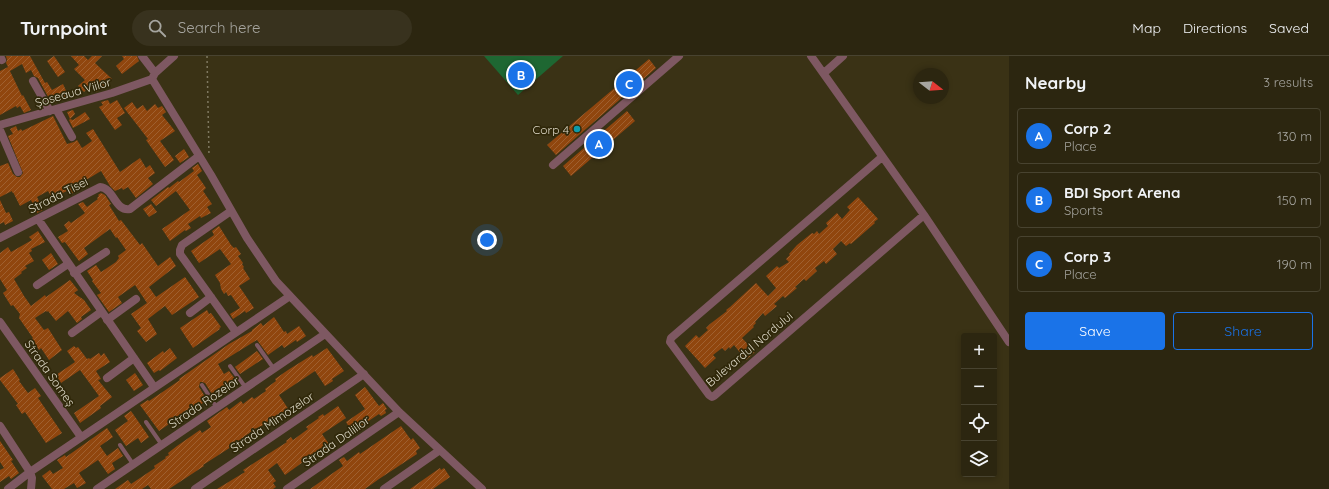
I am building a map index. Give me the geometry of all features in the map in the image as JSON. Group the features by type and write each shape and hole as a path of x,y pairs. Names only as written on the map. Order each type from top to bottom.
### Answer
{"street":[{"path":"142,56 231,211 263,263 276,281 399,412 482,489"},
{"path":"154,76 174,56"},
{"path":"553,165 679,56"},
{"path":"811,56 924,215 1009,342"},
{"path":"824,73 843,56"},
{"name":"Șoseaua Viilor","path":"0,125 112,93 154,76"},
{"path":"33,81 72,137"},
{"path":"0,130 18,172"},
{"name":"Strada Tisei","path":"0,238 100,187 107,189 121,208 127,210 130,209 199,156"},
{"name":"Bulevardul Nordului","path":"882,157 671,338 670,342 709,395 712,397 714,396 924,215"},
{"path":"231,211 182,245 180,254 236,332"},
{"path":"38,219 154,387"},
{"path":"74,273 106,252"},
{"path":"37,285 68,264"},
{"path":"8,489 30,472 154,387 290,296"},
{"path":"190,312 211,297"},
{"path":"107,320 136,299"},
{"path":"72,333 101,312"},
{"name":"Strada Someș","path":"0,322 81,438"},
{"name":"Strada Rozelor","path":"97,489 325,334"},
{"path":"107,378 134,358"},
{"name":"Strada Mimozelor","path":"195,489 364,374"},
{"name":"Strada Daliilor","path":"287,489 399,412"},
{"path":"0,426 30,472 32,478 31,489"},
{"path":"384,489 440,450"}],"lane":[{"path":"257,345 274,369"},
{"path":"230,366 246,388"},
{"path":"202,385 217,408"},
{"path":"146,422 162,445"},
{"path":"120,445 134,464"}],"path":[{"path":"207,56 209,158"}],"green space":[{"path":"484,56 563,56 518,95"}],"building":[{"path":"6,56 30,56 45,83 47,82 52,90 63,84 69,97 52,104 38,78 34,76 31,70 26,73 22,64 10,71 6,63"},
{"path":"54,56 65,72 58,77 47,61"},
{"path":"71,56 84,56 88,60 92,56 102,56 95,63 112,79 96,92 90,86 84,92 78,86 85,80 74,69 79,65"},
{"path":"122,56 137,56 139,61 122,74 116,66 124,59"},
{"path":"649,59 656,68 556,155 547,145"},
{"path":"8,67 22,96 23,95 31,110 24,113 20,106 17,108 16,106 0,115 0,71"},
{"path":"108,100 110,104 117,100 125,113 117,118 122,125 115,130 99,107 103,105 101,102"},
{"path":"132,102 137,109 143,105 147,111 155,104 158,108 162,106 166,112 162,115 175,131 160,141 174,160 165,167 146,140 148,139 124,108"},
{"path":"73,110 75,114 70,119 67,112"},
{"path":"627,111 635,121 571,176 563,166"},
{"path":"85,112 90,119 73,128 69,120 73,120"},
{"path":"53,116 67,144 77,140 82,148 92,141 86,133 93,129 120,172 140,158 146,168 150,165 155,173 148,178 153,184 136,198 128,187 123,190 122,188 115,191 110,186 101,171 86,180 88,182 71,194 69,190 52,198 48,191 37,197 43,210 37,213 31,200 20,206 12,191 0,197 0,166 8,163 13,174 17,177 20,177 23,173 8,136 13,134 10,129 16,126 18,131 21,129 22,131"},
{"path":"184,149 189,157 180,163 175,156"},
{"path":"198,164 202,171 197,175 206,188 203,191 212,204 207,207 211,213 201,218 200,216 188,224 191,228 186,231 185,230 170,241 162,229 190,210 176,191 156,206 151,200 168,187 169,188 178,181 179,182 194,171 192,168"},
{"path":"101,193 105,195 111,204 109,205 119,221 121,220 140,245 142,243 158,266 170,257 176,266 149,287 156,297 185,277 199,297 172,315 165,306 148,319 157,334 146,342 137,331 141,328 131,314 147,303 135,285 118,297 122,303 109,312 97,295 101,293 87,271 96,265 101,272 116,262 119,258 118,256 126,250 117,237 116,238 110,229 84,248 88,254 79,261 65,242 62,243 58,237 68,231 64,225 69,221 71,223 85,213 78,204 83,202 87,207 98,199 98,195"},
{"path":"858,197 878,219 874,222 875,223 851,244 850,243 846,246 841,241 833,249 837,254 826,264 824,261 815,268 817,271 806,281 804,279 795,287 797,288 785,298 783,296 774,304 777,306 765,316 763,313 755,322 754,327 742,338 755,352 746,360 734,345 725,351 722,348 713,355 716,358 705,368 685,346 696,335 699,338 708,330 706,328 710,324 727,311 726,310 756,283 768,296 776,288 766,276 777,266 779,268 789,262 786,259 797,245 812,233 814,234 817,231 819,234 828,226 826,223 837,213 842,219 850,210 847,207"},
{"path":"0,200 6,213 9,212 13,221 5,225 4,222 0,224"},
{"path":"151,204 157,212 149,217 143,209"},
{"path":"219,226 231,245 234,248 236,247 241,254 238,256 250,279 239,286 254,308 246,313 245,311 233,319 230,314 240,308 231,295 228,296 226,292 224,294 215,275 231,264 220,249 199,263 191,251 214,235 212,231"},
{"path":"38,231 45,242 31,249 32,251 29,253 34,261 25,266 27,268 14,279 24,296 31,306 45,295 46,297 70,280 78,290 74,293 84,300 91,310 81,317 82,319 77,323 68,311 56,321 48,311 35,318 44,330 48,328 62,350 49,360 41,348 39,350 32,339 33,338 19,318 20,314 13,305 11,306 3,293 7,290 0,279 0,253 8,247 11,252 32,240 29,237"},
{"path":"51,253 58,264 49,270 42,260"},
{"path":"207,310 221,327 193,348 180,328"},
{"path":"274,317 287,334 299,326 306,336 297,342 296,340 284,348 282,345 268,355 257,340 218,364 224,374 229,371 235,379 212,394 205,383 200,382 199,387 207,400 174,424 172,422 159,431 140,405 164,391 229,344 252,331 261,323 263,326"},
{"path":"74,346 76,348 78,347 87,359 90,359 99,353 101,356 104,353 110,362 96,371 101,379 98,380 112,397 100,406 101,408 80,423 74,413 99,396 80,370 61,383 56,375 75,362 67,351"},
{"path":"170,348 177,358 160,371 159,370 154,373 147,363 163,351 164,353"},
{"path":"327,348 344,371 325,386 315,371 279,395 289,410 284,414 282,412 276,417 275,420 270,420 257,429 256,428 231,447 203,465 204,466 169,489 151,489 148,485 142,489 115,489 128,480 131,484 155,468 154,466 166,458 165,457 169,455 168,453 177,446 200,430 202,433 211,427 207,421 227,407 229,410 241,401 243,404 252,397 254,399 266,391 265,389 276,381 275,379 312,355 313,357"},
{"path":"257,351 263,359 240,374 235,367"},
{"path":"13,369 20,380 19,381 28,393 35,388 41,396 38,398 62,433 46,443 25,412 22,414 16,405 18,404 0,380 0,378"},
{"path":"135,373 143,385 134,391 126,380"},
{"path":"365,387 379,406 383,403 387,409 385,410 386,413 381,416 379,414 352,432 346,422 365,409 355,395"},
{"path":"338,406 346,418 322,434 331,447 314,458 315,460 306,466 303,462 285,475 277,463 268,470 276,481 273,483 276,487 273,489 217,489 245,472 243,470 287,442 286,441 291,437 293,440 308,429 306,427 319,418 318,417 323,414 324,416"},
{"path":"131,411 149,437 141,443 138,438 126,446 115,430 128,421 124,416"},
{"path":"401,426 411,440 413,438 420,448 416,451 417,454 365,489 310,489 343,466 339,460 344,457 347,461 359,452 360,454"},
{"path":"107,428 113,437 100,446 107,456 118,448 123,456 112,463 115,469 108,474 98,460 79,473 86,483 77,488 74,483 64,489 52,489 42,476 50,470 53,474 63,468 57,460 65,455 66,457"},
{"path":"0,441 13,460 11,461 19,473 11,479 9,476 0,482 0,470 4,468 0,462"},
{"path":"440,468 441,470 444,468 450,477 433,489 410,489"}],"place":[{"name":"BDI Sport Arena","path":"521,75"},
{"name":"Corp 3","path":"629,84"},
{"name":"Corp 4","path":"577,129"},
{"name":"Corp 2","path":"599,144"}]}
